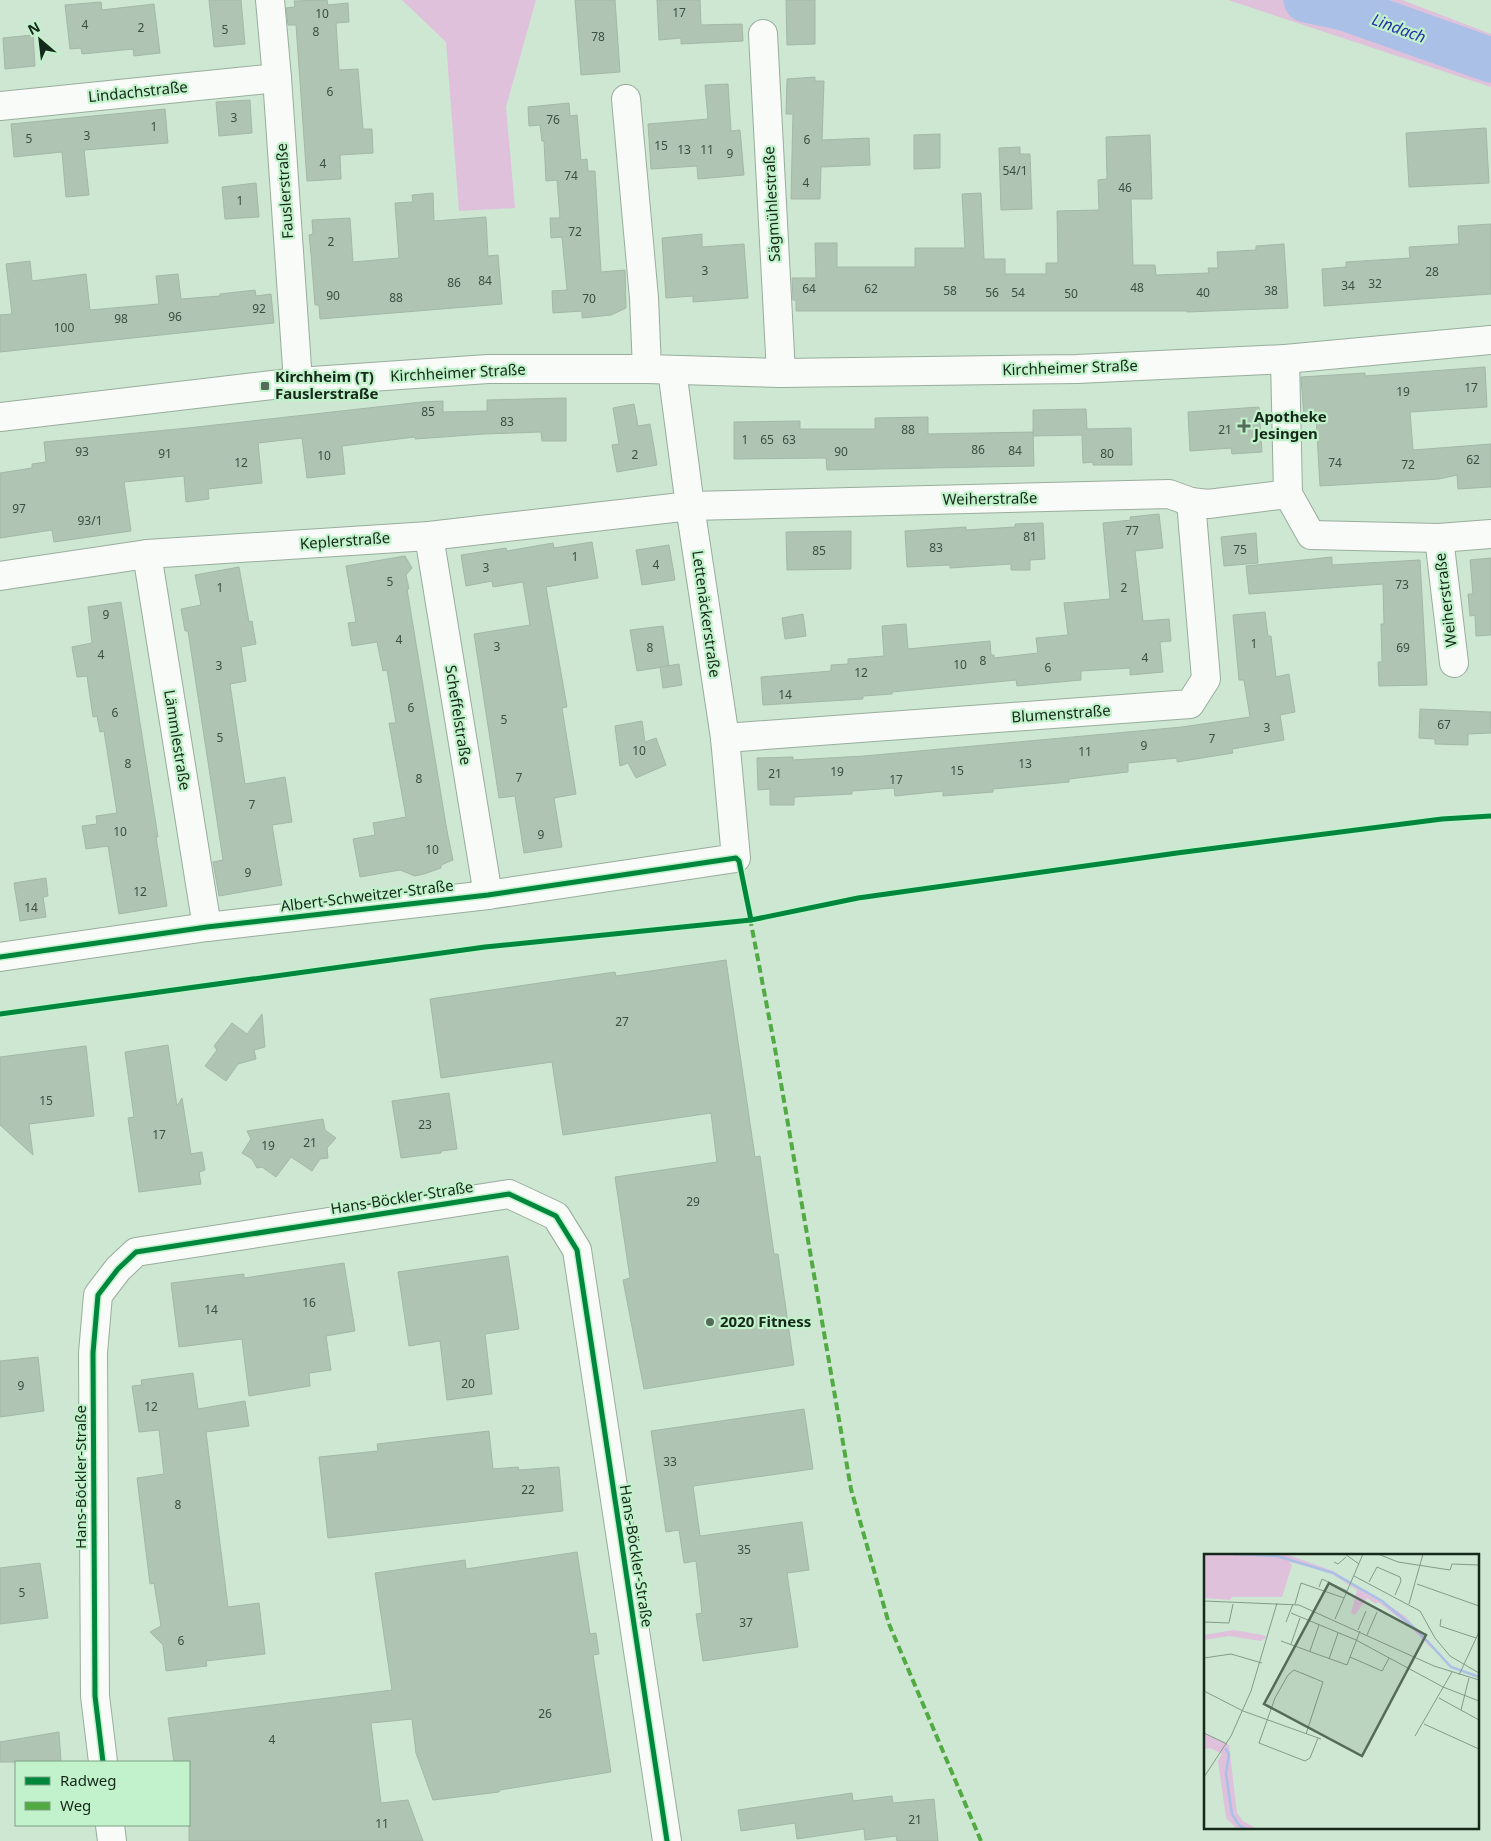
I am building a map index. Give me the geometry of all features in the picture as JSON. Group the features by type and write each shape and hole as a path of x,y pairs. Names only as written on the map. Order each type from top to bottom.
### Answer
{"street":[{"name":"Fauslerstraße","path":"270,0 298,382"},
{"name":"Sägmühlestraße","path":"762,34 781,373"},
{"name":"Lindachstraße","path":"0,106 277,78"},
{"path":"626,99 644,298 660,369"},
{"name":"Kirchheimer Straße","path":"0,418 298,382 488,370 660,369 781,373 1077,369 1285,359 1491,340"},
{"name":"Weiherstraße","path":"1285,359 1288,494 1311,535 1439,538 1491,534"},
{"name":"Lettenäckerstraße","path":"660,369 690,506 725,738 736,858"},
{"name":"Weiherstraße","path":"690,506 1169,494 1191,502 1208,504 1288,494"},
{"name":"Blumenstraße","path":"725,738 1190,704 1206,679 1191,502"},
{"name":"Keplerstraße","path":"0,576 147,554 429,536 690,506"},
{"name":"Scheffelstraße","path":"429,536 488,894"},
{"name":"Weiherstraße","path":"1439,538 1454,663"},
{"name":"Lämmlestraße","path":"147,554 207,927"},
{"name":"Albert-Schweitzer-Straße","path":"0,956 207,927 488,894 736,858"},
{"name":"Hans-Böckler-Straße","path":"102,1761 96,1705 95,1668 93,1353 98,1295 118,1269 136,1252 509,1194 556,1216 577,1250 666,1841"},
{"path":"110,1826 112,1841"}],"shaded area":[{"path":"402,0 536,0 506,107 515,208 459,211 446,42"},
{"path":"1228,0 1402,0 1491,34 1491,87"}],"building":[{"path":"209,0 241,0 245,44 214,47"},
{"path":"327,0 328,5 348,3 349,22 336,23 339,70 358,69 363,129 372,129 373,153 340,155 341,179 307,181 296,25 288,25 286,8 295,7 294,1"},
{"path":"575,0 615,0 620,72 581,75"},
{"path":"657,0 700,0 701,25 742,24 743,41 681,44 681,38 659,40"},
{"path":"786,0 815,0 815,44 787,45"},
{"path":"101,2 102,10 154,4 160,53 134,56 133,49 82,54 81,48 70,49 65,5"},
{"path":"33,35 35,66 5,69 3,38"},
{"path":"815,77 815,81 824,81 822,140 869,138 870,165 821,167 820,199 791,199 793,114 786,114 787,79"},
{"path":"728,84 731,131 740,130 744,175 698,179 697,166 651,169 648,124 708,119 705,85"},
{"path":"250,100 252,133 219,136 216,102"},
{"path":"569,103 570,116 577,115 581,160 587,159 588,171 595,171 601,272 625,270 626,308 611,315 582,318 582,311 553,313 552,291 567,290 562,237 551,238 550,218 560,218 557,180 546,181 544,141 542,141 540,125 529,126 528,107"},
{"path":"165,109 168,143 84,150 89,195 66,197 62,152 14,157 11,124"},
{"path":"1486,128 1489,183 1409,187 1406,133"},
{"path":"940,134 940,168 914,169 914,135"},
{"path":"1150,135 1152,199 1131,199 1133,265 1155,265 1156,275 1209,273 1208,268 1218,268 1217,252 1256,250 1256,246 1284,244 1288,308 1187,312 796,311 796,300 793,300 792,278 816,278 815,243 837,243 837,267 915,267 915,248 965,248 962,194 981,193 984,259 1005,259 1005,274 1046,274 1046,263 1058,263 1057,211 1099,210 1098,180 1107,179 1106,137"},
{"path":"1020,147 1020,154 1030,154 1032,209 1001,210 999,148"},
{"path":"256,183 259,217 225,219 222,187"},
{"path":"433,193 434,221 486,217 488,256 498,255 502,304 320,319 319,305 315,305 309,235 313,234 312,220 350,218 353,262 399,258 395,203 413,202 412,195"},
{"path":"1491,224 1491,294 1324,306 1322,269 1346,267 1346,262 1410,258 1409,247 1459,244 1458,226"},
{"path":"702,234 702,247 744,244 748,298 693,302 693,296 666,298 662,238"},
{"path":"30,261 32,281 86,274 90,310 159,304 156,276 178,274 181,299 220,296 220,294 255,290 256,296 271,294 274,323 0,352 0,315 12,314 6,264"},
{"path":"1485,367 1487,407 1410,412 1413,450 1491,444 1491,487 1458,489 1457,475 1439,479 1320,486 1316,417 1304,418 1301,377 1365,373 1365,376"},
{"path":"566,398 566,441 542,441 541,432 415,439 415,437 342,446 345,474 307,478 302,438 258,443 262,483 208,489 209,499 186,502 184,476 124,482 131,531 54,542 52,530 0,538 0,473 32,468 32,464 46,462 44,442 422,402 443,401 443,412 487,411 487,400"},
{"path":"634,404 638,426 650,424 657,465 617,472 612,445 619,444 613,408"},
{"path":"1259,407 1262,452 1232,454 1231,448 1190,451 1188,412"},
{"path":"1086,409 1087,429 1131,428 1132,465 1093,465 1093,462 1083,463 1082,435 1033,436 1033,410"},
{"path":"928,417 928,434 1033,432 1034,466 827,470 826,458 734,459 734,422 800,421 800,429 875,429 875,418"},
{"path":"1159,514 1163,548 1135,551 1143,621 1169,619 1171,641 1160,642 1163,672 1130,675 1130,668 1081,671 1081,680 1017,686 1016,680 892,692 892,694 863,696 863,699 763,705 761,677 831,671 831,665 848,664 848,659 884,656 882,626 906,624 908,649 990,641 991,655 994,655 994,658 1038,653 1036,638 1068,635 1064,603 1110,599 1103,523 1131,520 1130,517"},
{"path":"1043,523 1045,559 1030,560 1030,570 1011,570 1011,564 950,568 950,565 907,567 905,531 966,527 966,530 1015,527 1015,524"},
{"path":"851,531 851,569 787,570 786,532"},
{"path":"1256,533 1258,563 1224,566 1221,537"},
{"path":"592,542 598,578 546,587 567,707 562,708 576,794 554,798 562,847 524,853 515,796 499,798 474,634 530,625 523,582 493,587 492,581 466,586 461,555 506,548 507,551 553,543 554,548"},
{"path":"669,545 675,580 642,585 636,550"},
{"path":"405,556 412,568 406,575 409,589 407,589 453,860 441,865 441,868 415,876 400,870 360,877 353,839 375,835 373,823 406,817 389,723 396,723 387,670 383,671 377,642 352,646 348,623 356,622 346,566"},
{"path":"1332,557 1332,565 1420,560 1427,685 1379,686 1378,662 1382,662 1381,624 1384,624 1383,584 1249,594 1246,566"},
{"path":"1491,558 1491,635 1476,636 1475,615 1470,616 1468,594 1473,594 1470,560"},
{"path":"239,567 249,622 252,621 256,644 241,647 246,681 230,684 245,784 285,777 292,822 272,825 282,885 219,896 213,862 223,860 188,631 185,631 181,609 201,605 195,575"},
{"path":"121,602 167,906 119,914 108,846 86,849 82,826 97,824 96,816 117,813 104,731 100,732 97,716 93,717 87,676 77,677 72,647 92,643 88,607"},
{"path":"1265,612 1268,636 1271,636 1276,677 1289,674 1295,712 1280,715 1284,740 1232,749 1233,753 1177,762 1177,758 1128,763 1128,772 1069,779 1069,782 993,789 993,792 943,796 943,791 895,796 894,788 852,791 852,794 794,797 794,805 770,805 770,789 758,790 757,758 793,757 793,760 864,756 1182,727 1250,717 1244,680 1239,680 1233,615"},
{"path":"803,614 806,636 785,639 782,618"},
{"path":"663,626 669,666 637,671 630,630"},
{"path":"679,664 682,685 663,688 660,667"},
{"path":"1420,709 1491,712 1491,733 1468,734 1468,745 1435,744 1435,739 1419,738"},
{"path":"642,721 645,742 656,738 666,765 636,778 628,763 620,766 615,726"},
{"path":"46,878 48,896 43,897 46,917 20,921 14,883"},
{"path":"726,960 755,1157 760,1156 774,1254 778,1254 794,1365 644,1389 623,1280 630,1278 615,1177 717,1162 711,1113 563,1135 552,1062 441,1078 430,999 615,972 616,976"},
{"path":"262,1014 265,1047 254,1050 256,1059 238,1064 226,1081 205,1066 217,1050 214,1046 232,1023 247,1034"},
{"path":"168,1045 177,1106 182,1098 191,1154 202,1152 205,1170 199,1172 201,1184 139,1192 128,1118 134,1117 125,1052"},
{"path":"86,1046 94,1116 29,1124 33,1155 0,1125 0,1057"},
{"path":"449,1093 457,1149 401,1158 392,1101"},
{"path":"323,1119 325,1130 336,1138 327,1148 328,1158 320,1159 312,1171 291,1157 276,1177 262,1167 257,1168 252,1159 242,1153 251,1139 247,1131"},
{"path":"508,1256 519,1329 485,1334 492,1394 447,1400 440,1341 409,1346 398,1272"},
{"path":"344,1263 355,1331 326,1336 331,1370 309,1373 310,1386 249,1396 242,1339 179,1347 171,1283 244,1274 244,1278"},
{"path":"38,1357 44,1411 0,1417 0,1361"},
{"path":"193,1373 198,1409 245,1401 249,1426 206,1432 228,1607 259,1603 265,1654 206,1661 207,1666 166,1671 163,1645 150,1632 161,1626 154,1583 150,1584 137,1478 164,1474 159,1430 139,1432 132,1386 142,1385 141,1380"},
{"path":"804,1409 813,1469 693,1486 700,1536 802,1522 809,1570 787,1573 798,1647 703,1661 696,1614 702,1613 696,1561 684,1563 679,1530 666,1532 651,1431"},
{"path":"489,1431 493,1469 518,1467 519,1470 559,1467 563,1511 328,1538 319,1457 378,1451 377,1444"},
{"path":"577,1552 590,1634 596,1633 599,1654 593,1655 611,1772 500,1790 499,1792 433,1800 416,1753 412,1719 371,1723 381,1803 408,1800 423,1841 189,1841 190,1761 174,1761 168,1718 392,1690 375,1573 465,1560 466,1569"},
{"path":"40,1563 48,1618 0,1624 0,1568"},
{"path":"59,1732 61,1761 0,1762 0,1742"},
{"path":"852,1793 853,1801 892,1796 893,1803 934,1799 938,1841 897,1841 896,1836 865,1840 864,1829 797,1839 795,1823 741,1831 738,1810"}],"waterway":[{"name":"Lindach","path":"1306,0 1344,8 1491,60"}],"marked path":[{"path":"750,918 774,1043 851,1489 889,1624 981,1841"}],"cycle path":[{"path":"0,1014 485,947 751,920 858,898 1177,853 1442,819 1491,816"},
{"path":"0,957 207,927 488,895 736,858 739,861 751,920"},
{"path":"103,1761 95,1696 93,1353 98,1295 118,1269 136,1252 509,1194 556,1216 577,1250 667,1841"}],"place":[{"name":"Kirchheim (T) Fauslerstraße","path":"265,386"},
{"name":"Apotheke Jesingen","path":"1244,426"},
{"name":"2020 Fitness","path":"710,1322"}]}
